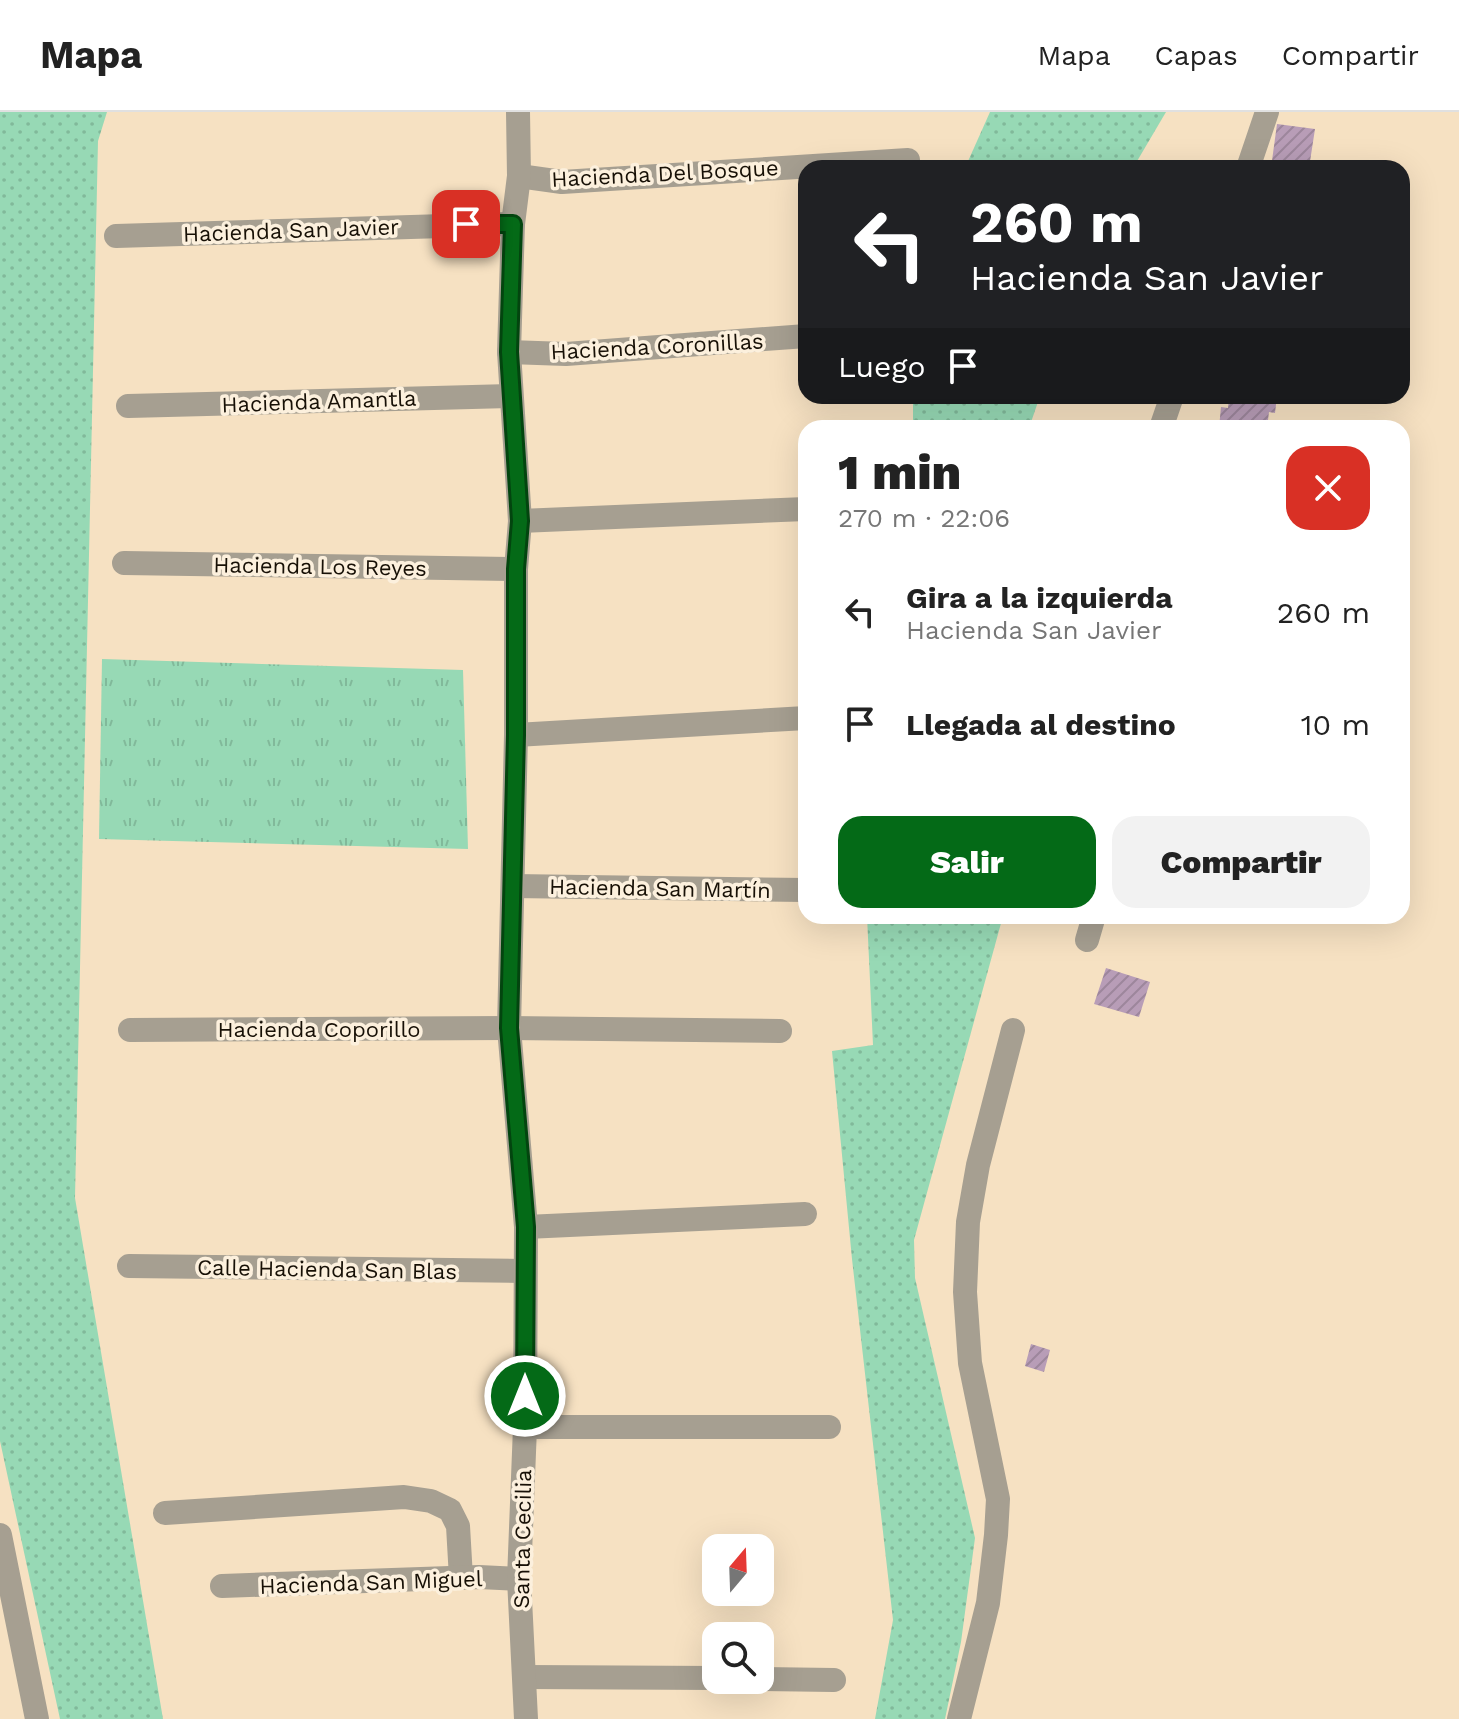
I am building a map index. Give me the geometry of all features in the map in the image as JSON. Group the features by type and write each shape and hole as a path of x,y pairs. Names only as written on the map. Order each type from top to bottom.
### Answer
{"street":[{"name":"Santa Cecilia","path":"518,112 519,176 513,224 509,352 520,521 516,569 516,735 509,1028 526,1227 525,1427 519,1579 526,1719"},
{"path":"1251,160 1267,112"},
{"name":"Hacienda Del Bosque","path":"519,176 562,182 798,167"},
{"name":"Hacienda San Javier","path":"116,236 513,224"},
{"name":"Hacienda Coronillas","path":"509,352 566,354 798,337"},
{"name":"Hacienda Amantla","path":"128,406 511,396"},
{"path":"520,521 798,509"},
{"name":"Hacienda Los Reyes","path":"124,563 516,569"},
{"path":"516,735 798,718"},
{"name":"Hacienda San Martín","path":"513,886 798,890"},
{"path":"1087,940 1092,924"},
{"name":"Hacienda Coporillo","path":"130,1030 509,1028 780,1031"},
{"path":"959,1719 988,1603 998,1499 970,1363 965,1292 968,1222 978,1165 1013,1030"},
{"path":"526,1227 805,1214"},
{"name":"Calle Hacienda San Blas","path":"129,1266 524,1271"},
{"path":"525,1427 829,1427"},
{"path":"165,1513 404,1497 431,1501 450,1510 458,1526 461,1578"},
{"path":"0,1535 37,1719"},
{"name":"Hacienda San Miguel","path":"222,1586 519,1579"},
{"path":"525,1677 702,1678"},
{"path":"774,1679 834,1680"}],"green space":[{"path":"0,112 107,112 98,141 75,1198 163,1719 60,1719 0,1441"},
{"path":"990,112 1166,112 1138,160 969,160"},
{"path":"913,404 1037,404 1032,420 913,420"},
{"path":"102,659 463,670 468,849 99,839"},
{"path":"867,924 1001,924 914,1240 915,1278 975,1538 961,1642 945,1719 875,1719 893,1620 832,1051 873,1045"}],"building":[{"path":"1277,124 1315,129 1310,160 1272,160"},
{"path":"1228,404 1276,404 1275,413 1269,412 1268,420 1220,420 1221,407 1228,408"},
{"path":"1106,968 1150,982 1139,1017 1094,1004"},
{"path":"1031,1344 1050,1350 1044,1372 1025,1366"}],"route":[{"path":"466,224 513,224 509,352 520,521 516,569 516,735 509,1028 526,1227 525,1396"}]}
